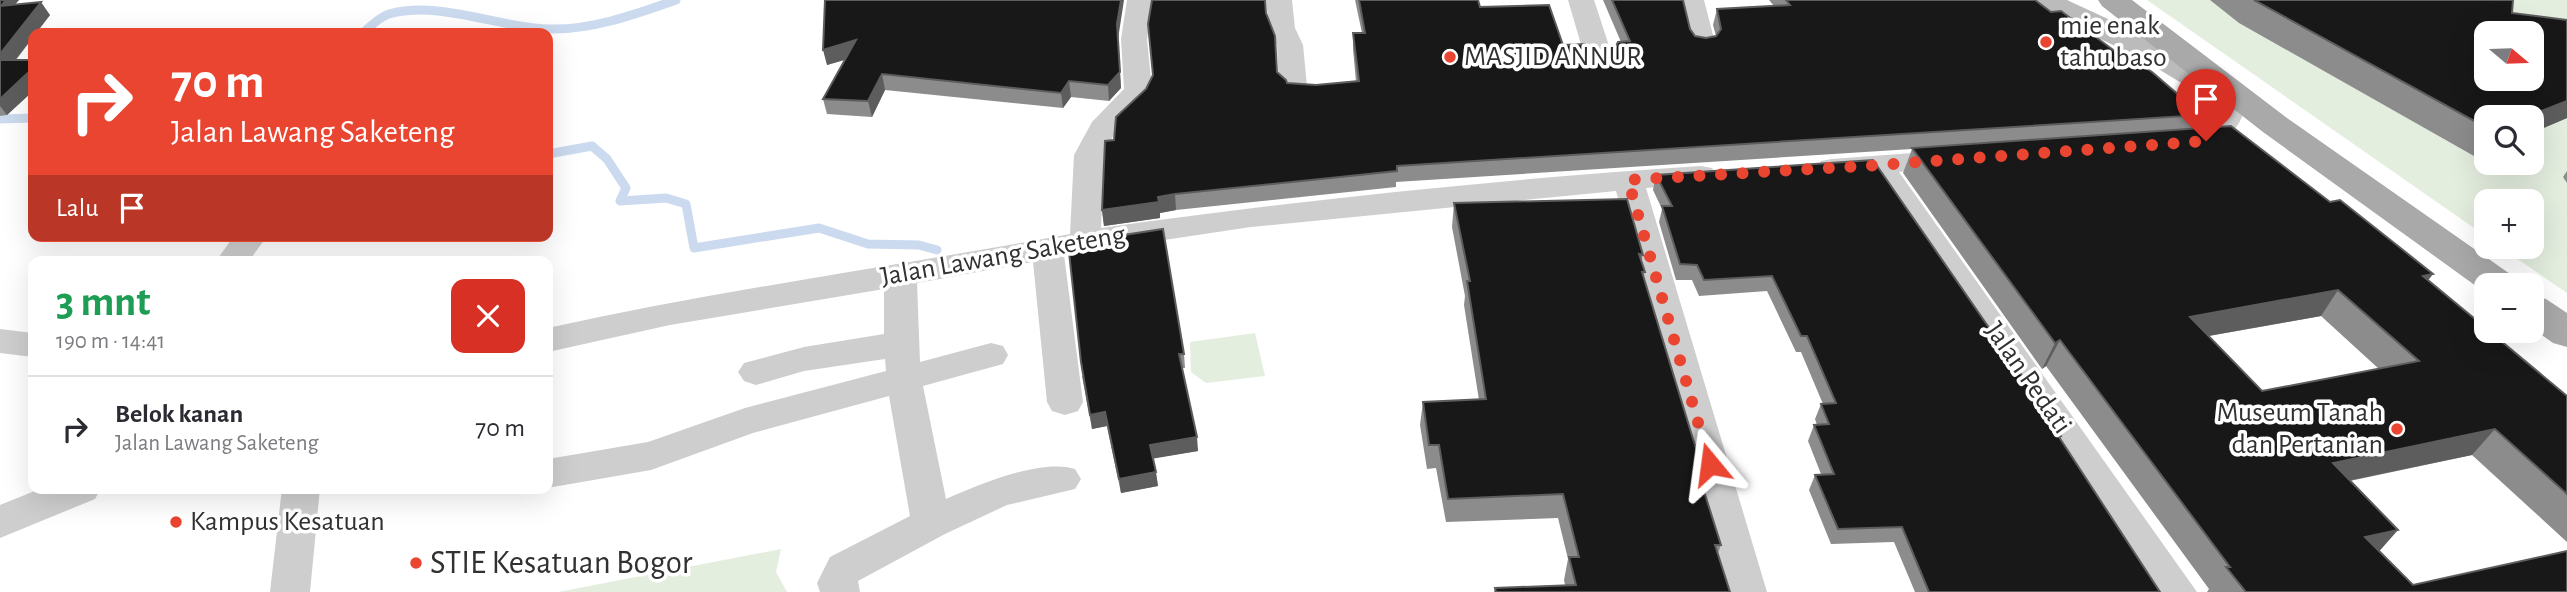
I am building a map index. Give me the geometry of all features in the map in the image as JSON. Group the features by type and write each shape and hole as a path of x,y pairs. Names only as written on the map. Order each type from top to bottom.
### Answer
{"main road":[{"path":"2043,0 2153,52 2275,125"},
{"path":"2113,0 2275,125 2483,273"},
{"path":"2544,317 2567,333"}],"street":[{"path":"1085,241 1089,155 1102,128 1135,97 1138,89 1134,39 1140,0"},
{"path":"1279,0 1282,28 1290,45 1293,86"},
{"path":"1581,0 1599,58"},
{"path":"1691,0 1702,43"},
{"path":"2152,145 2206,141 2223,131 2234,101"},
{"path":"1809,169 1988,157"},
{"name":"Jalan Pedati","path":"1879,165 2177,592"},
{"name":"Jalan Lawang Saketeng","path":"553,339 670,313 961,265 1047,247 1251,217 1628,180 1726,174"},
{"path":"1628,180 1747,592"},
{"path":"236,256 246,242"},
{"path":"1047,247 1055,295 1056,336 1065,402"},
{"path":"901,275 903,360 931,523"},
{"path":"0,341 28,344"},
{"path":"756,372 804,359 903,360 991,355"},
{"path":"553,472 651,456 745,422 873,388 903,360"},
{"path":"840,592 837,583 844,569 931,523 1000,492 1062,479"},
{"path":"0,522 68,494"},
{"path":"290,592 300,494"}],"green space":[{"path":"2147,0 2567,0 2567,293 2544,277 2544,273 2538,273 2517,259 2544,259 2544,189 2474,189 2474,228"},
{"path":"1255,333 1265,376 1206,383 1191,372 1190,342"},
{"path":"781,549 776,572 787,592 558,592"}],"building":[{"path":"0,0 6,0 1,6 41,2 0,54"},
{"path":"825,0 1121,0 1117,24 1120,72 1108,85 1069,81 1061,93 882,74 868,101 823,99 856,40 823,50"},
{"path":"1152,0 1265,0 1266,13 1275,36 1277,72 1287,83 1316,85 1359,81 1353,33 1365,33 1359,0 1478,0 1480,7 1549,5 1563,45 1585,44 1591,51 1602,53 1614,50 1618,42 1630,41 1612,0 1683,0 1690,29 1695,36 1706,38 1716,36 1721,29 1717,9 1790,5 1786,0 2035,0 2051,12 2061,11 2128,61 2133,60 2152,72 2202,115 1397,166 1397,171 1175,194 1158,197 1159,202 1102,210 1105,141 1114,140 1116,117 1146,89 1153,75 1148,24"},
{"path":"2254,0 2513,0 2512,13 2567,20 2567,101 2544,110 2544,105 2474,105 2474,121"},
{"path":"0,60 28,60 28,73 0,99"},
{"path":"2231,126 2330,202 2340,200 2433,274 2423,276 2474,318 2474,343 2503,343 2567,396 2567,494 2495,429 2333,463 2398,530 2365,537 2413,585 2567,551 2567,592 2246,592 2060,340 2055,343 1912,148","holes":["2338,290 2419,361 2262,391 2190,317"]},
{"path":"1873,160 2030,387 2061,436 2059,437 2160,592 1929,592 1902,527 1838,529 1815,475 1834,474 1814,425 1829,424 1821,404 1836,403 1807,336 1801,336 1772,276 1704,280 1697,265 1680,264 1662,206 1672,206 1656,175"},
{"path":"1627,199 1643,255 1639,254 1645,272 1642,272 1701,465 1696,466 1721,545 1715,545 1730,592 1496,592 1495,588 1576,585 1569,557 1579,557 1563,494 1448,499 1439,445 1429,445 1423,402 1486,399 1467,281 1470,281 1454,203"},
{"path":"1163,229 1184,354 1179,354 1197,437 1150,445 1156,472 1119,479 1105,412 1090,415 1081,362 1069,252 1095,249 1098,239"}],"waterway":[{"path":"553,29 582,27 614,20 676,0"},
{"path":"368,28 385,15 429,10 540,28"},
{"path":"0,119 28,118"},
{"path":"553,153 592,146 607,159 626,188 620,201 666,198 686,204 694,248 819,228 868,244 919,245 937,250"}],"place":[{"name":"mie enak tahu baso","path":"2046,42"},
{"name":"MASJID ANNUR","path":"1450,57"},
{"name":"Museum Tanah dan Pertanian","path":"2397,429"},
{"name":"Kampus Kesatuan","path":"176,522"},
{"name":"STIE Kesatuan Bogor","path":"416,563"}],"route":[{"path":"1710,464 1628,180 2206,141"}]}
